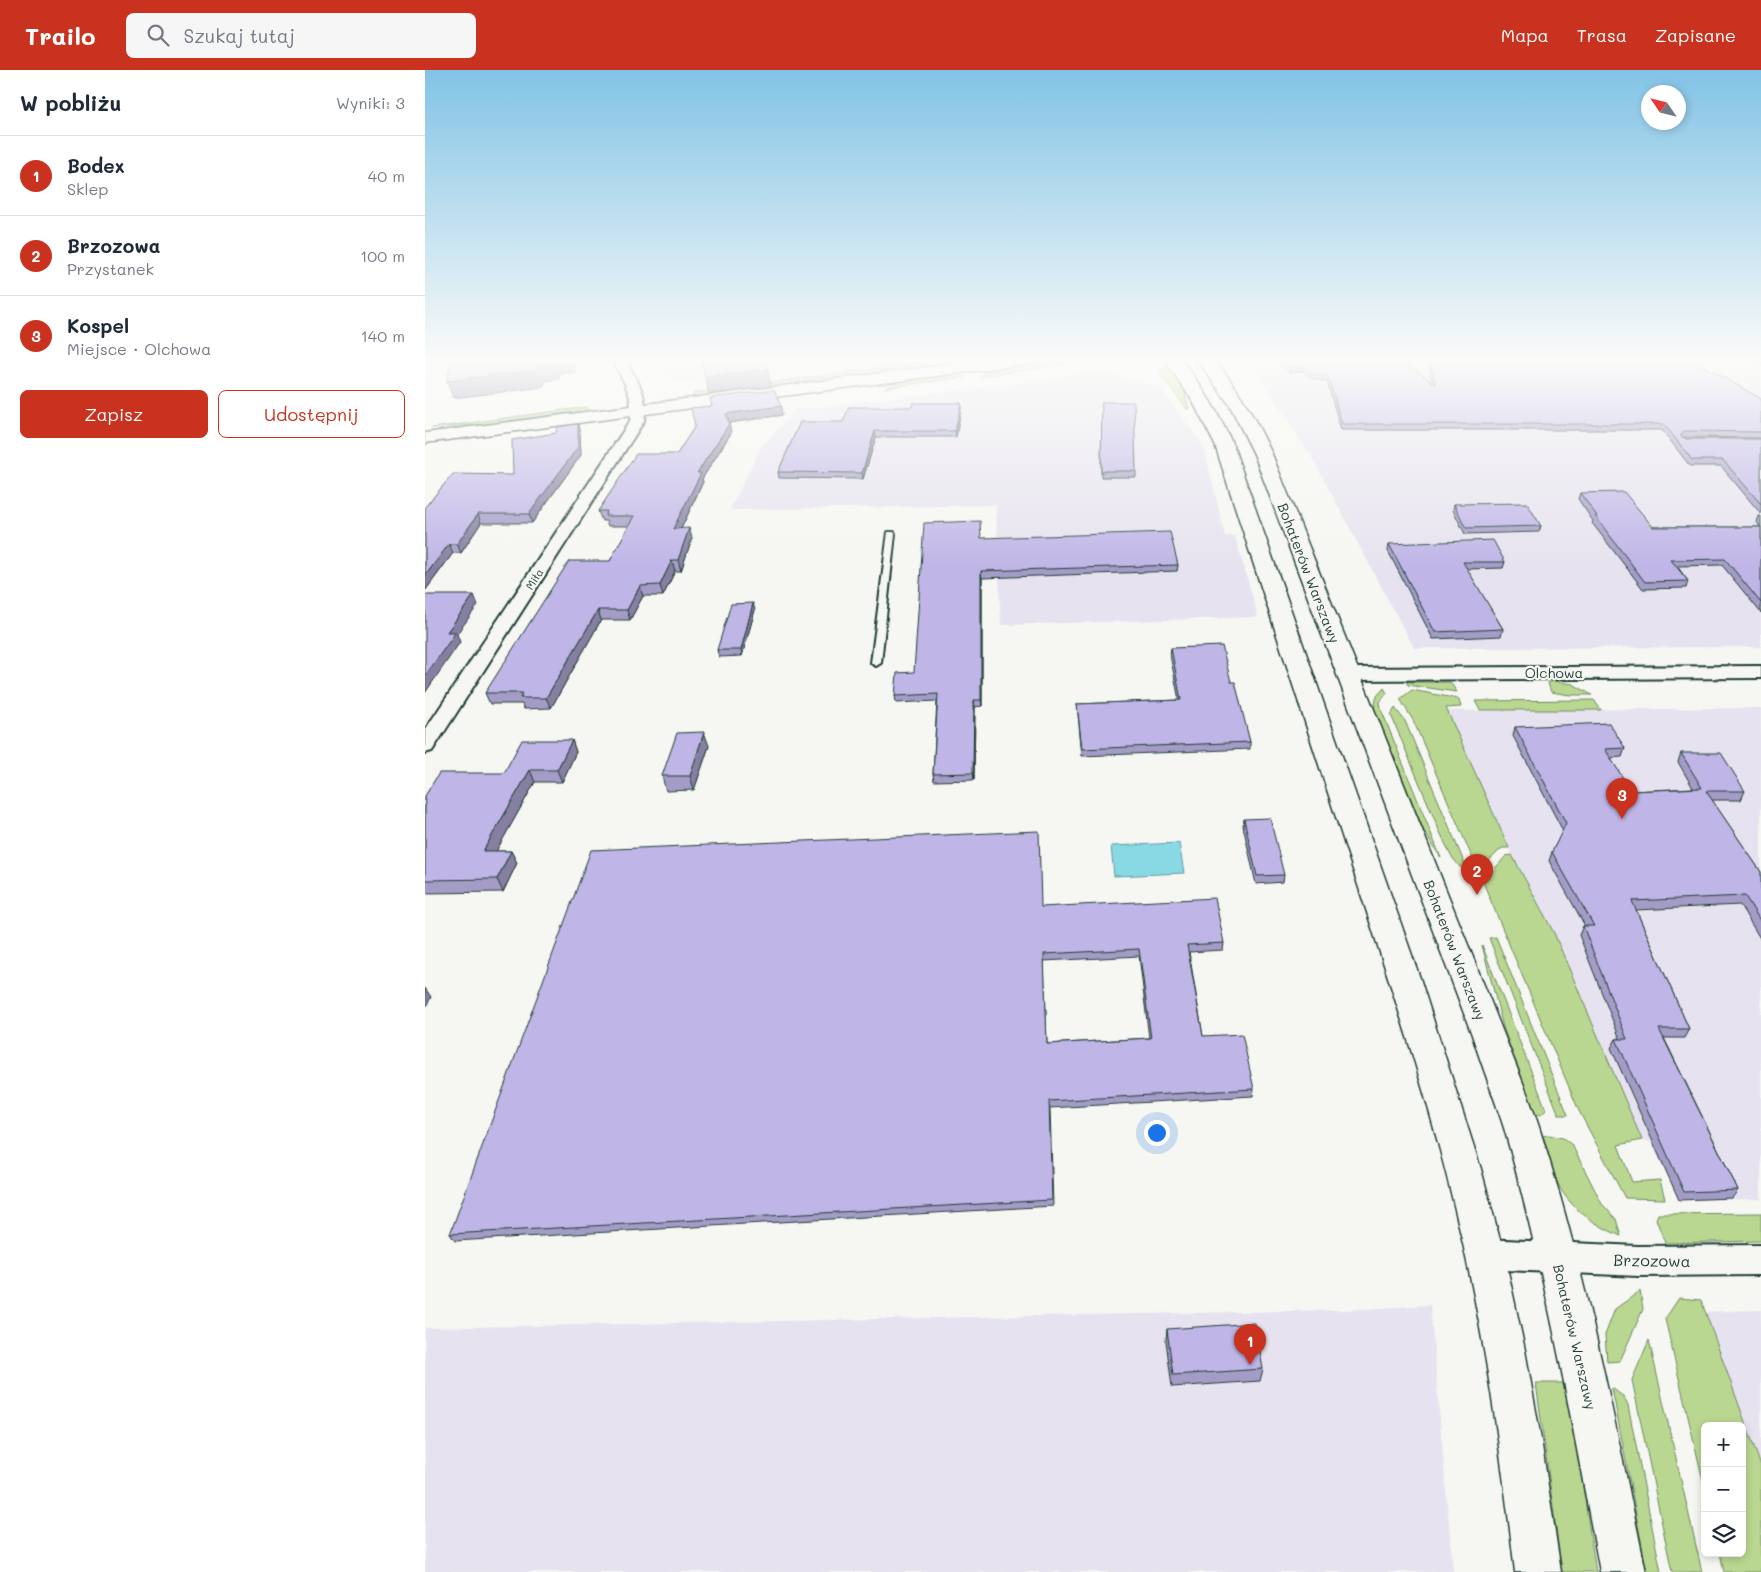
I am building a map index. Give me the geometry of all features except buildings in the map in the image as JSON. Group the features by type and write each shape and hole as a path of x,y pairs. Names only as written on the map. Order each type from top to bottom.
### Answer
{"street":[{"path":"425,438 501,428"},
{"name":"Miła","path":"425,746 632,428"},
{"path":"1216,428 1224,445 1414,1006 1451,1125 1484,1254 1510,1385 1526,1479 1538,1572"},
{"name":"Bohaterów Warszawy","path":"1251,428 1488,1034 1521,1127 1557,1257 1584,1374 1623,1572"},
{"name":"Olchowa","path":"1348,674 1761,672"},
{"name":"Brzozowa","path":"1484,1254 1638,1262 1761,1260"}],"lane":[{"path":"876,663 891,534"}],"shaded area":[{"path":"778,428 1190,428 1204,447 1225,536 1235,536 1258,617 1001,625 996,505 730,510 761,447"},
{"path":"1293,428 1761,428 1761,647 1414,648 1314,461"},
{"path":"1761,708 1761,1199 1679,1200 1651,1142 1642,1140 1554,933 1512,855 1447,711"},
{"path":"1430,1305 1453,1572 425,1572 425,1328 1346,1310"},
{"path":"1761,1310 1761,1466 1746,1422 1705,1312"}],"green space":[{"path":"1553,681 1573,684 1592,695 1570,695 1551,692 1548,683"},
{"path":"1406,682 1450,682 1457,692 1408,685"},
{"path":"1384,688 1387,693 1380,702 1381,709 1441,858 1424,831 1374,708 1377,696"},
{"path":"1412,690 1459,699 1461,707 1446,708 1509,848 1502,848 1478,871 1413,720 1400,699"},
{"path":"1594,700 1601,710 1480,710 1475,701"},
{"path":"1395,708 1405,721 1466,867 1460,867 1451,856 1439,830 1391,715"},
{"path":"1512,855 1554,933 1642,1140 1618,1145 1632,1182 1660,1180 1665,1199 1625,1198 1579,1111 1483,882 1506,856"},
{"path":"1496,937 1568,1115 1559,1115 1489,938"},
{"path":"1482,945 1546,1110 1541,1115 1535,1114 1503,1027"},
{"path":"1549,1135 1563,1138 1572,1145 1602,1204 1616,1219 1621,1236 1585,1216 1563,1193 1553,1172 1543,1136"},
{"path":"1761,1213 1761,1241 1665,1243 1656,1219 1658,1214"},
{"path":"1640,1291 1643,1309 1620,1361 1607,1362 1605,1335 1615,1309"},
{"path":"1679,1298 1701,1300 1745,1422 1701,1422 1701,1472 1665,1319"},
{"path":"1649,1340 1702,1572 1672,1572 1632,1380"},
{"path":"1536,1383 1567,1383 1596,1572 1562,1572"},
{"path":"1612,1388 1624,1397 1628,1405 1661,1572 1647,1572"},
{"path":"1746,1424 1761,1466 1761,1572 1724,1572 1721,1557 1746,1557"}],"water":[{"path":"1179,843 1184,873 1114,876 1111,846"}],"place":[{"name":"Kospel","path":"1622,819"},
{"name":"Brzozowa","path":"1477,895"},
{"name":"Bodex","path":"1250,1365"}]}
